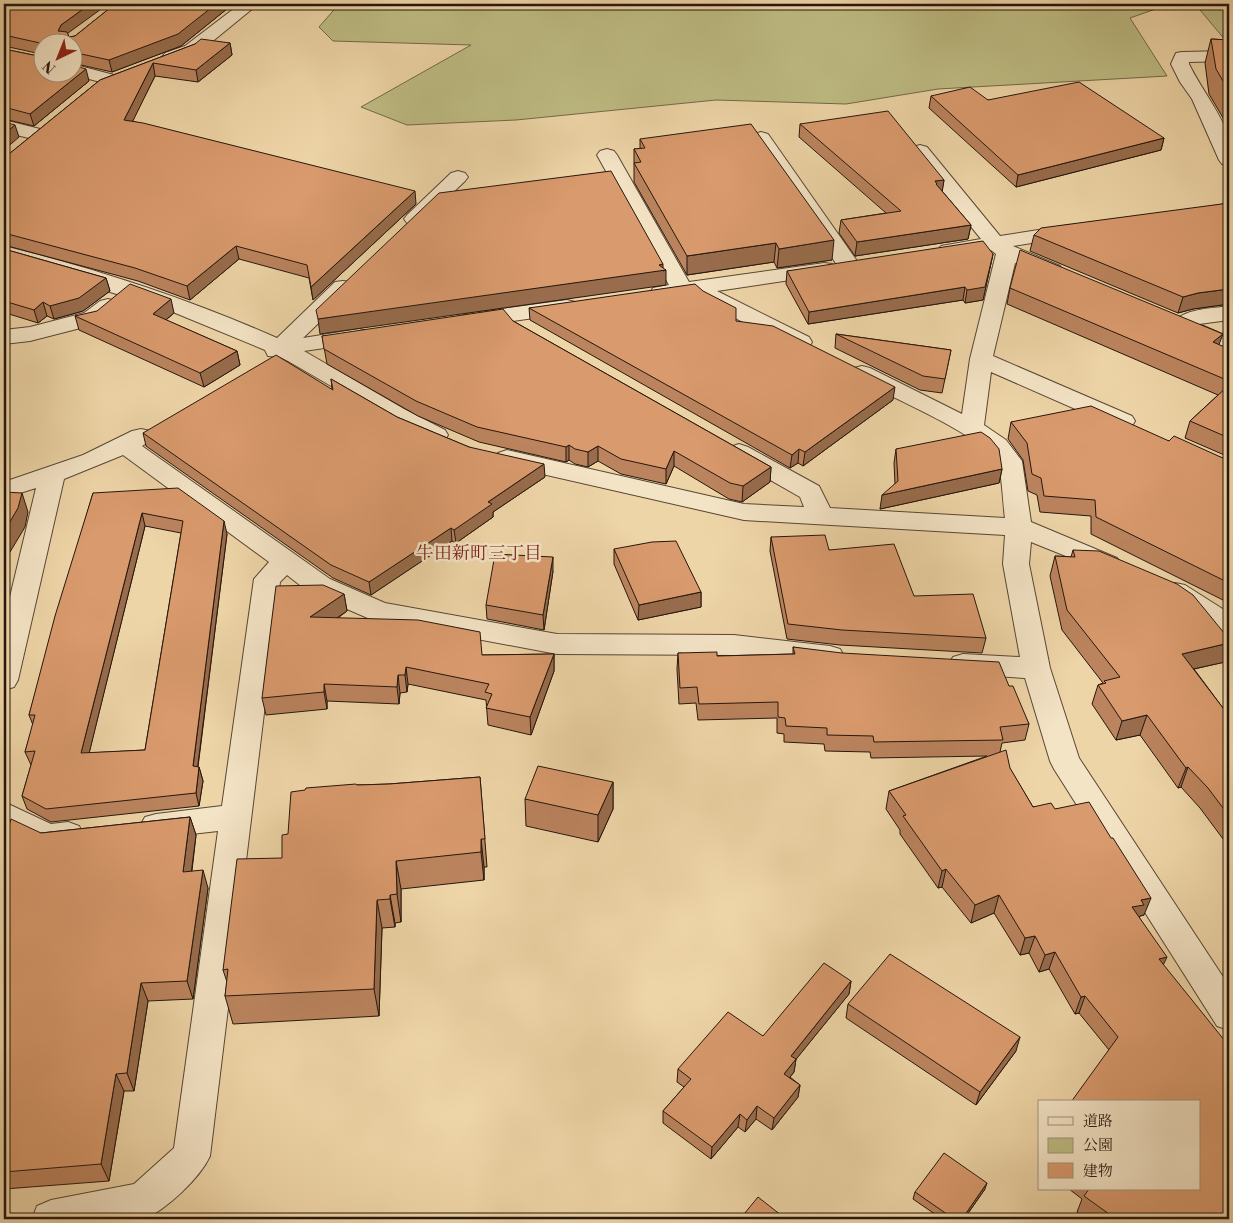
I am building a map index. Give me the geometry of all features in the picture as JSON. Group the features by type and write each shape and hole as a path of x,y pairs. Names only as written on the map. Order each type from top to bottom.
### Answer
{"street":[{"path":"156,63 191,50 250,4"},
{"path":"1229,56 1182,57 1180,64 1189,82 1201,98 1229,160"},
{"path":"82,72 112,80"},
{"path":"89,93 96,87 130,74"},
{"path":"4,126 30,140 52,122"},
{"path":"644,296 859,264 761,138"},
{"path":"909,138 1001,248 1072,279"},
{"path":"607,155 691,289 711,297 972,428 997,445 1010,461 1019,527 1016,564 1036,668 1065,761 1229,1015"},
{"path":"401,232 458,177"},
{"path":"927,253 1001,248 1093,228"},
{"path":"972,428 981,359 1001,248"},
{"path":"4,252 130,288 225,322 279,348 408,422 453,442"},
{"path":"261,365 358,273"},
{"path":"4,337 30,334 92,318 130,288"},
{"path":"452,323 586,304"},
{"path":"1229,313 1173,321 1229,345"},
{"path":"510,315 523,329 532,334"},
{"path":"279,348 375,334"},
{"path":"981,359 1141,429"},
{"path":"4,490 52,475 126,446 159,426"},
{"path":"717,439 810,492 822,516"},
{"path":"126,446 320,586 380,612 557,644 734,645 850,657"},
{"path":"481,452 744,512 1019,527 1127,572"},
{"path":"4,680 9,634 52,475"},
{"path":"51,1219 144,1202 191,1156 267,579 286,562"},
{"path":"1154,584 1181,595 1229,626"},
{"path":"938,662 1036,668"},
{"path":"4,814 48,837 236,817"}],"green space":[{"path":"339,4 1170,4 1130,18 1167,76 938,89 846,104 716,100 516,120 407,125 361,107 471,45 333,41 319,27"},
{"path":"1195,4 1229,4 1229,42 1226,41"}],"building":[{"path":"4,4 90,4 61,25 58,31 67,32 32,32 32,41 4,35"},
{"path":"115,4 216,4 178,34 109,60 82,54 82,32 80,32"},
{"path":"201,39 230,43 196,70 153,63 124,120 143,123 415,191 311,287 307,265 236,246 187,286 135,268 4,233 4,155 9,154 100,80 195,44"},
{"path":"1211,39 1229,40 1229,91 1216,69"},
{"path":"4,49 32,55 32,82 70,82 30,114 4,107"},
{"path":"1079,82 1164,138 1018,175 931,96 970,87 988,100"},
{"path":"888,111 944,180 935,181 971,225 857,242 841,220 901,211 800,124"},
{"path":"4,122 15,125 4,134"},
{"path":"751,124 834,240 779,249 776,243 687,256 634,163 641,162 634,149 645,148 640,139"},
{"path":"611,171 663,264 659,265 666,270 318,319 316,310 439,193"},
{"path":"1229,203 1229,289 1183,297 1034,235 1041,228"},
{"path":"983,241 993,254 985,287 967,290 965,287 809,312 787,271"},
{"path":"4,249 106,278 79,298 50,306 43,302 34,310 4,301"},
{"path":"1020,250 1223,334 1213,342 1229,349 1229,381 1010,288"},
{"path":"130,284 171,299 153,314 237,351 200,373 75,316 97,311"},
{"path":"695,284 703,291 736,308 736,321 773,326 895,387 805,452 799,449 792,455 529,308"},
{"path":"503,309 513,321 771,467 743,486 730,483 674,451 666,469 621,459 598,446 588,452 575,449 569,445 566,447 477,427 416,401 324,349 322,336"},
{"path":"836,334 951,350 945,379 923,376"},
{"path":"276,355 333,390 331,379 397,417 469,447 544,464 488,502 492,504 454,530 451,528 369,582 331,565 143,433"},
{"path":"1229,385 1229,438 1190,421"},
{"path":"1091,406 1169,441 1174,436 1229,460 1229,583 1096,517 1095,500 1044,496 1041,478 1032,474 1027,443 1011,422"},
{"path":"981,432 990,438 999,449 1002,469 882,495 898,481 896,449"},
{"path":"178,488 224,521 193,766 199,767 196,793 46,809 22,796 35,751 25,752 35,715 29,715 55,616 93,493","holes":["142,513 183,521 145,750 81,753"]},
{"path":"4,492 22,493 18,508 4,532"},
{"path":"825,535 829,550 894,544 914,596 973,594 986,638 842,630 788,624 771,537"},
{"path":"676,541 701,592 639,605 614,549 652,542"},
{"path":"1073,550 1099,551 1177,584 1193,595 1229,639 1229,643 1182,654 1229,716 1229,816 1208,788 1188,767 1186,768 1147,715 1122,721 1098,685 1106,683 1104,681 1120,677 1067,610 1055,556 1075,557"},
{"path":"495,554 553,557 543,615 486,605"},
{"path":"323,585 344,594 310,617 418,620 480,632 482,655 554,654 530,717 486,708 492,694 485,692 489,684 406,667 405,675 398,675 397,687 324,684 324,692 262,698 276,586"},
{"path":"793,647 842,653 999,662 1009,686 1013,686 1029,724 1000,727 1003,740 874,742 873,736 827,735 827,728 786,726 785,718 778,717 778,702 699,704 697,687 680,688 678,653 717,652 717,656 795,654"},
{"path":"1006,750 1010,768 1033,807 1051,803 1055,809 1089,802 1151,898 1141,900 1144,905 1132,907 1167,957 1159,959 1229,1046 1229,1219 1116,1219 1084,1196 1088,1190 1200,1190 1200,1100 1072,1100 1118,1037 1085,996 1081,997 1055,952 1045,955 1035,936 1025,938 999,895 975,905 946,869 942,871 903,816 906,815 889,791"},
{"path":"538,766 613,782 598,815 525,799"},
{"path":"480,777 485,839 481,839 481,852 396,861 397,894 390,895 390,899 377,900 374,989 225,996 228,969 223,970 237,859 282,858 282,835 288,834 291,792 305,790 306,788 356,784 389,784"},
{"path":"190,817 183,872 203,870 187,981 141,983 127,1073 116,1074 101,1164 4,1172 4,825 9,825 11,819 41,833"},
{"path":"890,954 1020,1037 980,1092 848,1004"},
{"path":"824,963 851,981 791,1056 796,1059 784,1074 800,1085 774,1118 757,1106 747,1120 740,1114 712,1147 663,1111 691,1079 678,1069 728,1012 763,1036"},
{"path":"944,1153 987,1183 962,1219 954,1219 915,1192"},
{"path":"758,1197 786,1219 740,1219"},
{"path":"100,1217 168,1219 99,1219"}],"district":[{"name":"牛田新町三丁目","path":"479,553"}]}
